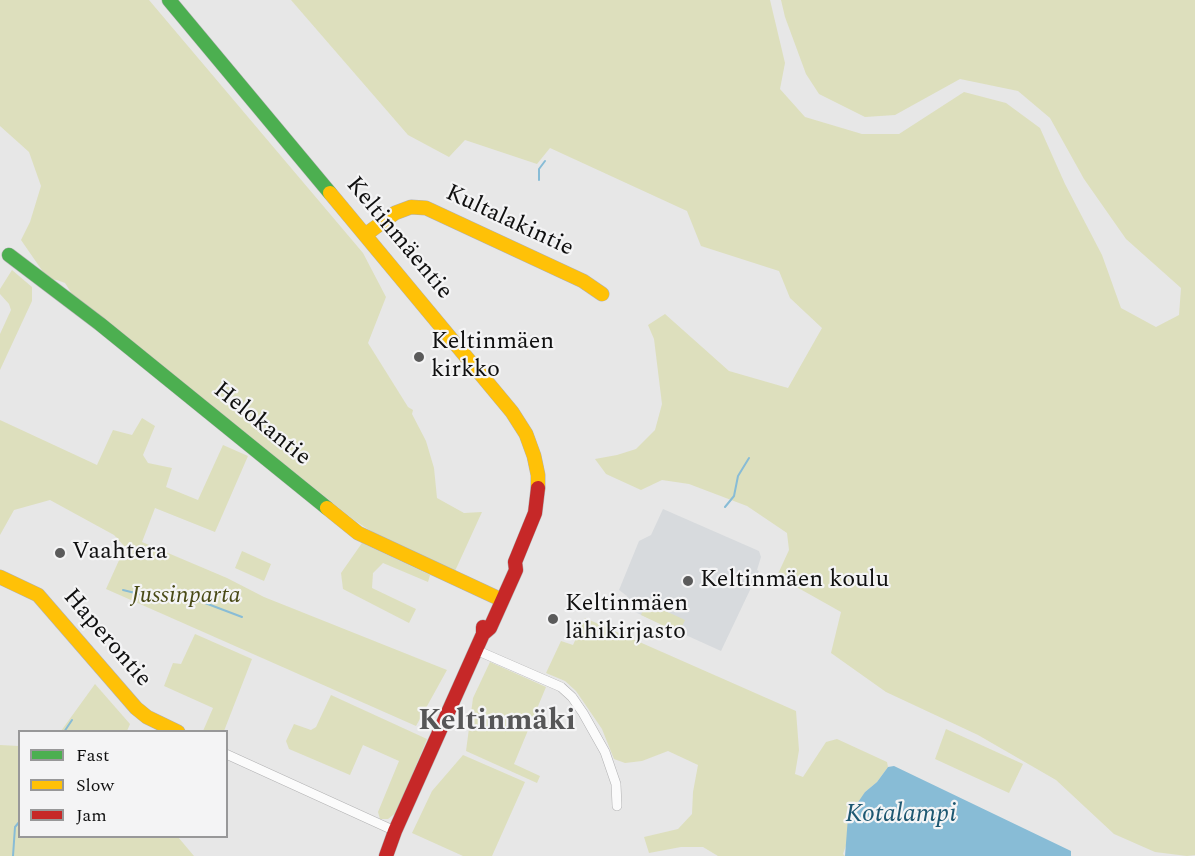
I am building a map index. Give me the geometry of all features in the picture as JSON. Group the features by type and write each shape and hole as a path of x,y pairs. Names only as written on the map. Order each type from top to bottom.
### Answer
{"street":[{"name":"Keltinmäentie","path":"169,0 512,412 526,434 534,456 538,475 535,513 515,562 516,570 499,599 490,628 483,634 386,856"},
{"name":"Kultalakintie","path":"365,235 395,213 411,207 426,208 583,281 602,294"},
{"name":"Helokantie","path":"9,255 100,324 358,533 499,599"},
{"name":"Haperontie","path":"0,577 38,595 136,708 147,717 174,730"},
{"path":"476,650 561,687 572,697 584,713 605,752 616,784 617,806"},
{"path":"228,755 395,831"}],"shaded area":[{"name":"Keltinmäen koulu","path":"663,509 759,551 761,557 757,570 759,571 721,651 626,608 629,602 627,596 619,590 639,541 651,535"}],"green space":[{"path":"0,0 149,0 363,253 386,297 368,343 408,407 413,410 412,414 426,441 434,468 437,498 464,513 482,512 455,571 383,539 354,520 72,294 65,283 48,279 21,240 30,222 41,186 29,152 0,126"},
{"path":"291,0 770,0 785,63 780,89 805,117 862,134 899,134 964,92 1006,103 1040,128 1065,184 1102,255 1121,308 1156,327 1179,315 1181,288 1126,239 1084,179 1050,118 1018,91 960,79 895,115 865,117 819,94 806,74 781,0 1195,0 1195,855 1155,852 1114,834 1056,780 978,735 886,692 831,653 841,612 777,576 789,550 787,533 747,506 689,484 662,480 641,490 606,474 595,459 636,449 655,430 662,404 654,339 648,325 665,314 729,371 788,388 822,328 790,298 779,271 701,246 687,211 550,148 537,164 465,140 449,157 408,135"},
{"path":"12,270 32,287 32,301 0,370 0,334 11,310 0,294 0,289"},
{"name":"Jussinparta","path":"142,418 155,426 143,455 148,463 172,468 166,487 198,500 223,445 248,456 215,532 155,508 142,542 227,578 264,597 447,670 416,726 106,589 125,547 114,535 50,500 14,510 0,535 0,420 97,465 113,430 132,435"},
{"path":"362,543 430,575 428,582 383,563 373,573 372,588 416,609 409,623 343,589 341,573"},
{"path":"242,551 271,564 264,581 235,568"},
{"path":"646,602 685,620 679,633 641,615"},
{"path":"585,618 796,711 799,750 795,774 803,777 826,742 837,739 887,762 888,767 877,782 865,792 843,854 845,856 718,856 703,847 681,847 649,853 644,837 678,829 692,814 698,765 668,751 642,761 625,763 614,759 602,729 576,691 565,681 546,673 561,641 573,645"},
{"path":"195,634 252,659 224,730 203,730 213,708 164,686 173,663 181,664"},
{"path":"490,662 546,687 514,764 540,776 537,783 466,751 473,698"},
{"path":"95,684 130,724 127,730 62,730"},
{"path":"331,695 427,739 397,812 388,819 380,819 378,812 399,761 363,745 350,775 289,749 286,741 294,724 311,730 316,727"},
{"path":"946,729 1023,764 1009,793 935,759"},
{"path":"0,745 18,746 18,838 179,838 194,856 0,856"},
{"path":"463,755 525,782 492,856 463,856 412,833 432,791"}],"water":[{"name":"Kotalampi","path":"894,766 1071,851 1071,856 845,856 848,817 865,792 877,782 888,767"}],"waterway":[{"path":"539,180 539,169 545,161"},
{"path":"725,507 734,496 738,476 749,458"},
{"path":"123,590 155,598 184,595 242,617"},
{"path":"65,730 72,720"},
{"path":"13,856 15,827 18,823"}],"traffic: fast":[{"path":"169,0 330,193"},
{"path":"9,255 100,324 327,508"}],"traffic: slow":[{"path":"330,193 512,412 526,434 534,456 538,488"},
{"path":"365,235 395,213 411,207 426,208 583,281 602,294"},
{"path":"327,508 358,533 502,600"},
{"path":"0,577 38,595 136,708 147,717 174,730"}],"traffic: jam":[{"path":"483,634 490,628 516,570 515,562 535,513 538,488"},
{"path":"386,856 483,634 483,627"}],"place":[{"name":"Keltinmäen kirkko","path":"419,357"},
{"name":"Vaahtera","path":"60,553"},
{"name":"Keltinmäen koulu","path":"688,581"},
{"name":"Keltinmäen lähikirjasto","path":"553,619"}],"district":[{"name":"Keltinmäki","path":"497,723"}]}
